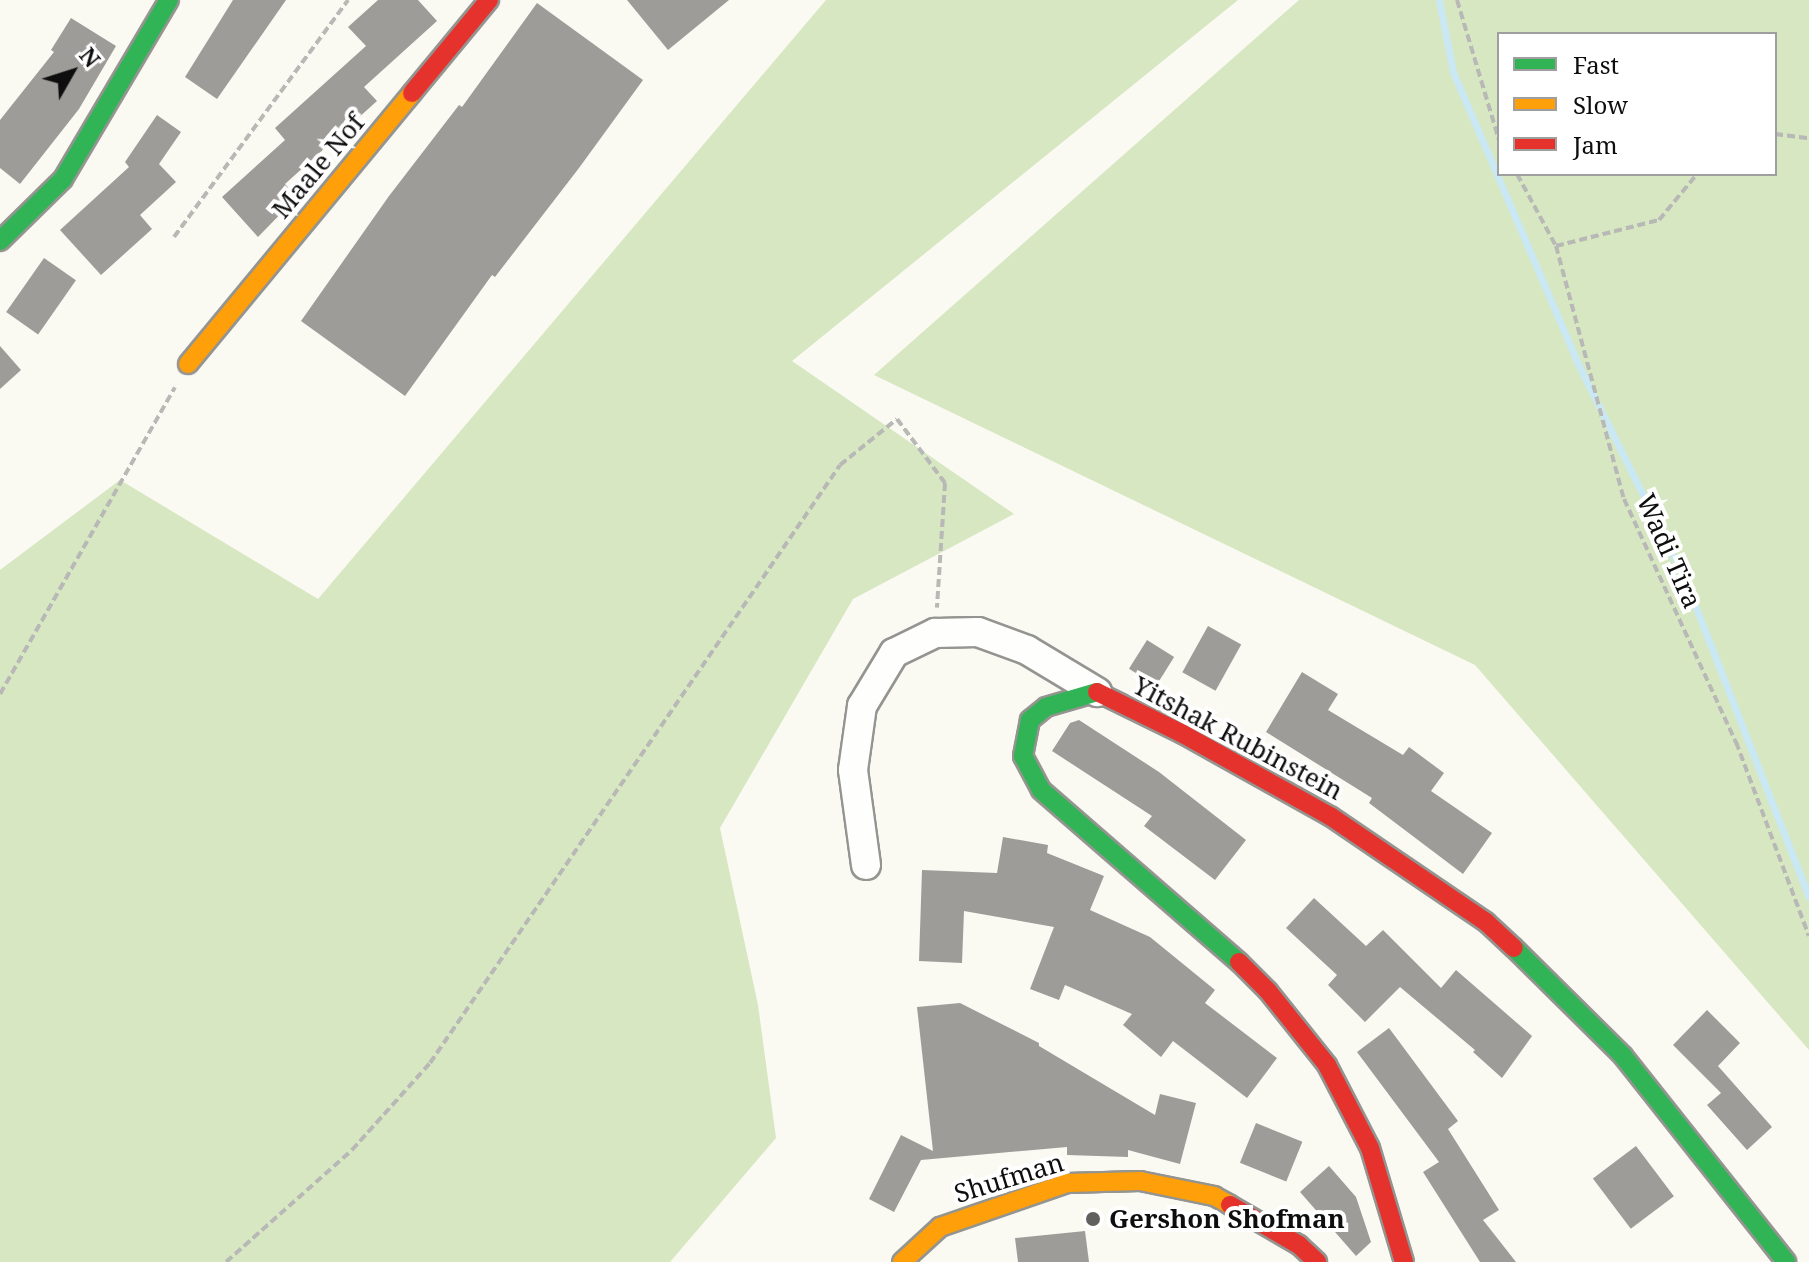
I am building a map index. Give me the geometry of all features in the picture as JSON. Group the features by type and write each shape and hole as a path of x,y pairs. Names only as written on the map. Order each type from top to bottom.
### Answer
{"street":[{"path":"0,241 63,179 169,0"},
{"name":"Maale Nof","path":"188,364 489,0"},
{"path":"866,865 853,770 858,732 862,706 894,653 935,633 978,632 1027,650 1097,692"},
{"name":"Yitshak Rubinstein","path":"1404,1262 1370,1148 1327,1065 1268,991 1225,947 1041,790 1023,756 1030,720 1046,707 1097,692 1183,734 1330,816 1486,922 1557,987 1623,1056 1786,1262"},
{"name":"Shufman","path":"902,1262 940,1227 1053,1187 1067,1183 1140,1181 1214,1196 1299,1245 1317,1262"}],"path":[{"path":"174,237 348,0"},
{"path":"1457,0 1497,133"},
{"path":"1777,134 1809,138"},
{"name":"Wadi Tira","path":"1518,176 1556,246 1624,499 1736,742 1809,936"},
{"path":"1556,246 1659,220 1695,176"},
{"path":"0,694 188,364"},
{"path":"226,1262 352,1150 430,1063 840,465 897,419 945,483 936,616"}],"green space":[{"path":"826,0 1238,0 792,361 1014,514 853,599 720,828 758,1005 776,1138 670,1262 0,1262 0,570 120,480 318,599"},
{"path":"1299,0 1809,0 1809,1050 1475,665 874,375"}],"building":[{"path":"233,0 286,0 217,99 185,77"},
{"path":"378,0 418,0 437,21 364,87 377,101 285,184 297,197 258,237 222,197 285,140 275,128 366,46 348,27"},
{"path":"627,0 729,0 668,50"},
{"path":"537,3 643,80 495,277 492,275 405,396 301,321 389,196 459,105 462,107"},
{"path":"71,18 116,46 79,109 20,184 0,168 0,120 54,52 51,50"},
{"path":"157,115 181,132 159,164 176,182 140,215 152,229 101,275 60,230 129,167 125,162"},
{"path":"44,258 76,280 38,334 6,312"},
{"path":"0,346 21,370 0,389"},
{"path":"1208,626 1241,644 1216,691 1182,672"},
{"path":"1147,640 1174,657 1156,686 1129,669"},
{"path":"1302,672 1338,694 1328,710 1403,755 1409,747 1444,773 1431,791 1492,833 1463,874 1369,803 1372,798 1266,732"},
{"path":"1079,720 1159,772 1246,840 1215,880 1144,826 1152,816 1052,751 1070,723"},
{"path":"1003,837 1048,845 1047,853 1104,876 1090,910 1150,937 1215,990 1205,1003 1277,1058 1247,1098 1173,1041 1161,1057 1123,1025 1132,1014 1065,985 1059,1000 1030,989 1054,927 964,911 962,963 919,961 922,870 997,873"},
{"path":"1314,898 1366,946 1383,930 1441,988 1456,970 1532,1036 1502,1078 1473,1052 1475,1050 1400,987 1365,1022 1328,985 1337,975 1286,928"},
{"path":"960,1003 1039,1043 1039,1046 1155,1115 1160,1094 1196,1103 1180,1164 1128,1150 1128,1157 1067,1155 1067,1147 921,1160 894,1212 869,1199 901,1135 933,1151 917,1007"},
{"path":"1707,1010 1740,1043 1718,1066 1772,1127 1747,1150 1707,1105 1721,1093 1673,1045"},
{"path":"1389,1028 1458,1121 1448,1129 1499,1210 1483,1220 1516,1262 1480,1262 1423,1172 1439,1162 1357,1052"},
{"path":"1256,1123 1302,1142 1286,1182 1240,1163"},
{"path":"1636,1146 1674,1196 1631,1229 1593,1178"},
{"path":"1329,1166 1356,1197 1371,1242 1356,1256 1300,1192"},
{"path":"1085,1231 1089,1262 1018,1262 1015,1238"}],"waterway":[{"path":"1439,0 1453,72 1497,175"},
{"path":"1497,176 1577,362 1686,582 1809,897"}],"traffic: fast":[{"path":"0,241 63,179 169,0"},
{"path":"1097,692 1046,707 1030,720 1023,756 1041,790 1239,962"},
{"path":"1514,948 1623,1056 1786,1262"}],"traffic: slow":[{"path":"188,364 412,93"},
{"path":"902,1262 940,1227 1067,1183 1140,1181 1214,1196 1230,1205"}],"traffic: jam":[{"path":"412,93 489,0"},
{"path":"1097,692 1183,734 1330,816 1486,922 1514,948"},
{"path":"1239,962 1268,991 1327,1065 1370,1148 1404,1262"},
{"path":"1230,1205 1299,1245 1317,1262"}],"place":[{"name":"Gershon Shofman","path":"1093,1219"}]}
